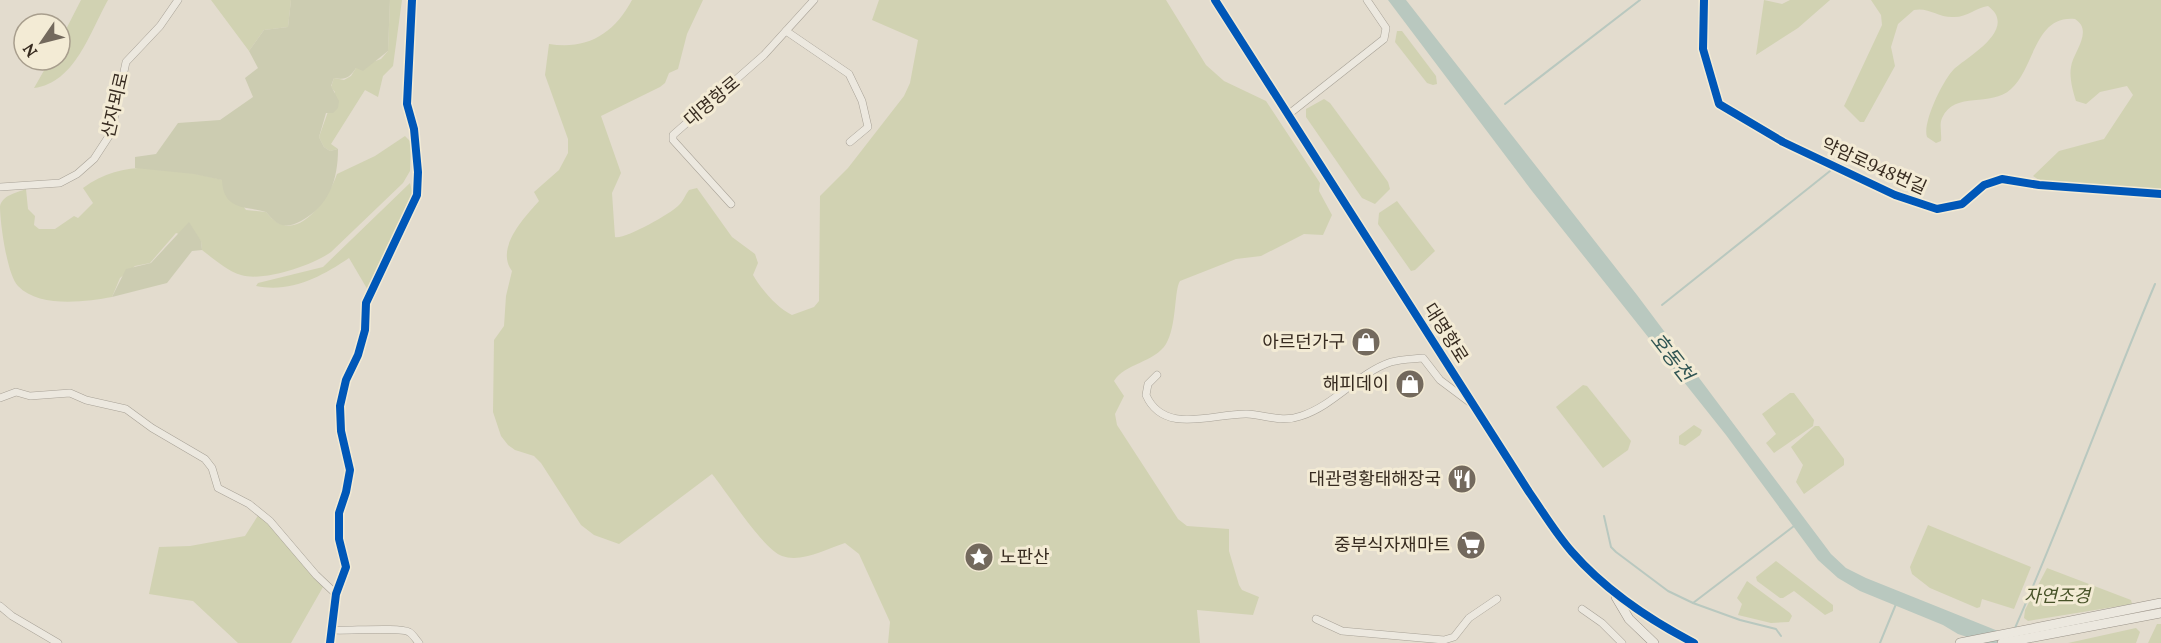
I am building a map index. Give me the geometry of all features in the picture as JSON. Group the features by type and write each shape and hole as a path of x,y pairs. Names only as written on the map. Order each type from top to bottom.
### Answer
{"main road":[{"name":"대명항로","path":"1215,0 1528,492 1572,552 1615,595 1666,629 1694,643"},
{"path":"1615,595 1629,619 1654,643"},
{"path":"1960,643 2016,630 2161,603"},
{"path":"2002,643 2161,613"}],"street":[{"name":"산자뫼로","path":"0,186 60,183 77,174 94,159 111,133 126,62 160,26 178,0"},
{"path":"330,643 336,594 346,567 339,539 339,513 350,470 341,431 342,397 360,347 366,303 417,195 418,172 414,129 407,104 412,0"},
{"name":"대명항로","path":"731,204 673,140 672,135 747,71 814,0"},
{"path":"1289,114 1384,39 1386,28 1367,0"},
{"name":"약암로948번길","path":"1704,0 1703,49 1719,104 1783,142 1895,195 1930,207 1948,209 1968,200 1989,182 2002,179 2039,185 2161,194"},
{"path":"786,31 845,70 857,86 868,127 850,142"},
{"name":"대명항로","path":"1157,375 1148,384 1146,395 1154,408 1169,417 1205,419 1246,414 1288,420 1314,411 1383,366 1398,360 1423,358 1447,387 1474,406"},
{"path":"0,398 16,392 30,396 70,393 86,400 126,409 152,428 205,459 212,468 218,488 249,504 270,521 316,575 336,594"},
{"path":"1316,619 1342,631 1444,640 1454,637 1469,618 1497,599"},
{"path":"0,606 12,616 58,643"},
{"path":"1582,609 1602,623 1622,643"},
{"path":"333,630 354,632 398,630 409,632 419,643"}],"green space":[{"path":"81,0 108,0 80,54 72,65 72,18"},
{"path":"211,0 291,0 288,27 264,30 249,51"},
{"path":"291,0 390,0 388,51 363,71 356,68 347,78 334,78 331,86 339,101 338,108 333,113 326,113 319,137 324,147 330,151 338,149 338,160 334,181 319,208 301,221 285,226 266,212 231,202 223,190 222,180 194,174 135,168 135,157 156,154 178,123 220,120 253,97 245,78 258,68 249,51 264,30 288,27"},
{"path":"390,0 402,0 393,66 383,76 378,97 365,90 331,144 338,149 330,151 324,147 319,137 335,92 331,87 334,78 344,80 351,76 356,68 381,59 388,51"},
{"path":"632,0 703,0 687,34 678,69 669,73 665,83 660,87 601,116 621,173 612,193 615,237 628,235 657,220 680,204 689,190 697,188 732,237 755,254 758,263 753,275 760,286 775,303 792,315 814,307 819,301 820,196 848,168 904,96 910,83 918,40 872,20 879,0 1166,0 1206,65 1224,81 1266,101 1320,183 1319,191 1332,215 1323,235 1304,234 1261,256 1236,259 1180,281 1172,328 1166,344 1155,355 1125,371 1114,381 1124,396 1115,414 1117,425 1178,519 1187,526 1229,529 1229,551 1239,585 1242,590 1259,597 1253,615 1197,610 1200,643 888,643 890,622 859,554 845,543 806,557 782,556 755,531 712,474 619,544 594,535 581,525 541,463 534,456 515,450 501,436 493,412 494,340 504,326 506,296 512,271 507,253 509,243 519,225 539,201 534,192 559,170 568,153 568,139 545,75 549,44 575,44 598,37 617,22"},
{"path":"1764,0 1782,4 1790,0 1830,0 1798,28 1756,55"},
{"path":"1871,0 2161,0 2161,191 2055,182 2039,180 2033,176 2059,151 2104,139 2133,95 2127,86 2100,92 2086,104 2076,101 2071,71 2083,36 2083,29 2075,19 2061,20 2051,25 2043,34 2019,80 2003,95 1955,104 1948,109 1941,121 1941,141 1936,143 1927,137 1926,131 1930,112 1939,92 1954,69 1988,42 1998,24 1996,15 1988,6 1957,17 1914,10 1898,24 1891,47 1895,66 1864,122 1860,122 1844,106 1882,25 1881,15"},
{"path":"1397,31 1402,31 1436,76 1437,84 1427,83 1395,42"},
{"path":"43,72 65,72 48,84 34,88"},
{"path":"1324,99 1330,103 1388,182 1390,189 1375,204 1362,198 1306,117 1306,109"},
{"path":"405,136 411,142 410,171 403,183 331,252 301,267 262,276 241,275 226,268 202,250 201,241 176,233 150,263 135,266 120,278 112,297 63,302 38,298 27,293 14,280 7,260 0,206 7,197 26,189 28,209 35,216 34,225 39,229 55,229 74,216 78,218 93,203 83,188 99,178 133,169 169,169 223,180 246,210 266,212 277,222 288,226 298,224 318,208 337,174 375,156"},
{"path":"410,183 413,195 369,292 349,258 305,282 269,288 256,286 258,283 323,267"},
{"path":"1397,201 1435,251 1411,271 1378,224 1379,213"},
{"path":"189,222 201,241 202,250 192,251 167,283 112,297 126,269 151,263"},
{"path":"1583,385 1587,386 1631,441 1628,450 1603,468 1556,407"},
{"path":"1790,393 1794,393 1814,420 1813,426 1774,453 1766,443 1776,434 1762,414"},
{"path":"1694,425 1702,430 1700,435 1685,446 1679,444 1679,436"},
{"path":"1815,426 1819,426 1844,459 1844,465 1804,494 1796,482 1803,465 1791,447"},
{"path":"259,514 323,587 291,643 238,643 193,601 149,594 159,547 190,546 245,536"},
{"path":"1928,525 2031,567 2014,609 1982,599 1980,607 1977,608 1930,588 1912,574 1910,567"},
{"path":"1776,561 1833,605 1833,611 1825,615 1794,591 1780,598 1757,581 1756,577"},
{"name":"자연조경","path":"2047,568 2131,600 2132,604 2028,621 2024,618 2025,610"},
{"path":"1747,581 1790,613 1792,616 1789,622 1771,623 1738,615 1742,604 1737,598"},
{"path":"2157,624 2161,624 2161,643 2148,643"},
{"path":"2136,628 2140,632 2136,643 2068,643"}],"water":[{"name":"호동천","path":"1388,0 1406,0 1637,295 1831,554 1846,568 1866,578 2028,643 1985,643 1958,634 1943,625 1860,591 1838,578 1818,560 1726,435 1532,191"}],"waterway":[{"path":"1505,104 1640,0"},
{"path":"1662,305 1830,171"},
{"path":"2015,628 2155,284"},
{"path":"1604,516 1611,547 1616,552 1668,591 1693,603 1794,526"},
{"path":"1693,603 1740,620 1776,629 1781,636"},
{"path":"1880,643 1896,604"}],"cycle path":[{"path":"330,643 336,594 346,567 339,539 339,513 350,470 341,431 340,406 346,380 358,355 365,330 366,303 417,195 418,172 414,129 407,104 412,0"},
{"path":"1215,0 1560,538 1613,592 1644,614 1694,643"},
{"path":"1704,0 1703,49 1719,104 1783,142 1895,195 1937,209 1962,204 1984,185 2002,179 2039,185 2161,194"}],"place":[{"name":"아르던가구","path":"1366,342"},
{"name":"해피데이","path":"1410,384"},
{"name":"대관령황태해장국","path":"1462,479"},
{"name":"중부식자재마트","path":"1471,545"},
{"name":"노판산","path":"979,557"}]}
